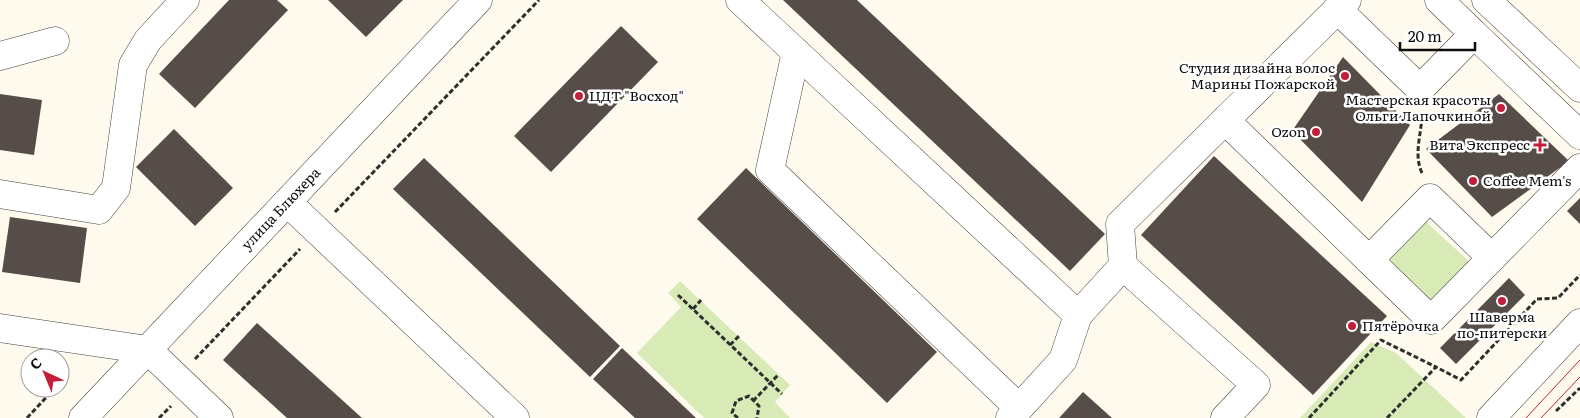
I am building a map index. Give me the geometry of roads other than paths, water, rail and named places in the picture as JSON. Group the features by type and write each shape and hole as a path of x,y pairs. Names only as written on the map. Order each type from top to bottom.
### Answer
{"street":[{"path":"0,194 99,210 116,188 133,65 148,40 185,0"},
{"name":"улица Блюхера","path":"83,418 478,0"},
{"path":"740,0 1078,315"},
{"path":"1439,0 1580,135"},
{"path":"1486,0 1580,88"},
{"path":"1225,418 1256,385 1123,266 1120,224 1342,5 1420,90 1474,34"},
{"path":"0,56 55,41"},
{"path":"796,52 770,170 1015,413 1063,360 1078,315 1123,266"},
{"path":"1226,120 1431,320 1580,168"},
{"path":"1369,260 1430,198 1492,258"},
{"path":"287,202 515,418"},
{"path":"1491,418 1580,324"},
{"path":"0,328 148,350 219,418"}],"tram line":[{"path":"1526,418 1580,360"},
{"path":"1541,418 1580,377"}],"place":[{"name":"Студия дизайна волос Марины Пожарской","path":"1345,76"},
{"name":"ЦДТ \"Восход\"","path":"579,96"},
{"name":"Мастерская красоты Ольги Лапочкиной","path":"1501,108"},
{"name":"Ozon","path":"1316,132"},
{"name":"Вита Экспресс","path":"1540,145"},
{"name":"Coffee Mem's","path":"1473,181"},
{"name":"Шаверма по-питерски","path":"1502,301"},
{"name":"Пятёрочка","path":"1352,326"}]}
